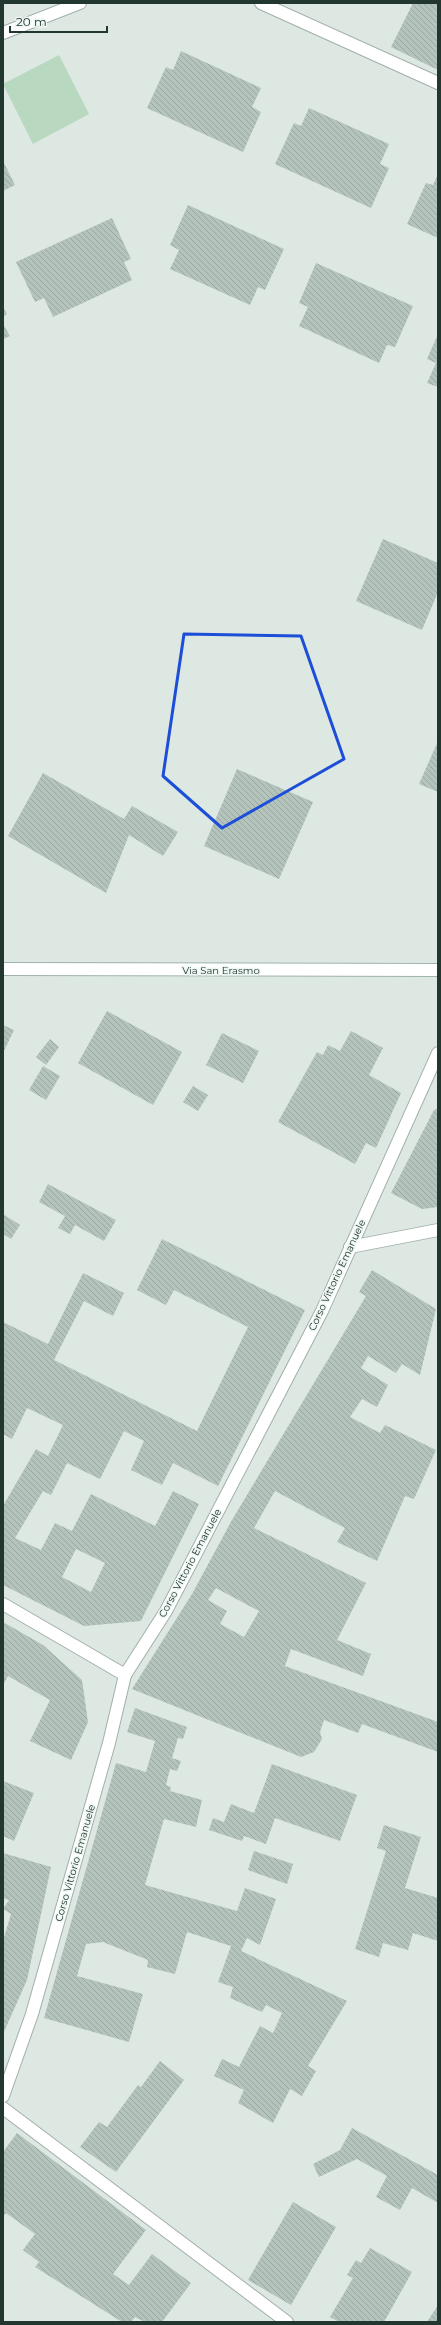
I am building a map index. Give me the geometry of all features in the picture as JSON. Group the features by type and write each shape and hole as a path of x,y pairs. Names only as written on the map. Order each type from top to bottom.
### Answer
{"street":[{"path":"3,33 80,3"},
{"path":"261,3 438,84"},
{"name":"Via San Erasmo","path":"3,969 438,970"},
{"name":"Corso Vittorio Emanuele","path":"3,2096 32,2014 109,1743 124,1675 166,1611 322,1311 438,1053"},
{"path":"350,1247 438,1230"},
{"path":"3,1604 124,1675"},
{"path":"3,2108 287,2322"}],"highlighted area":[{"path":"184,634 301,636 344,759 222,828 163,776"}],"green space":[{"path":"59,55 89,114 33,144 3,84"}],"building":[{"path":"413,3 438,3 438,70 391,47"},
{"path":"181,51 261,88 252,107 261,112 243,152 147,108 166,67 173,70"},
{"path":"309,108 389,144 380,164 389,168 371,208 275,164 294,123 301,126"},
{"path":"3,161 15,185 3,191"},
{"path":"438,174 438,238 407,224 426,183 433,185"},
{"path":"188,205 284,249 265,290 258,287 250,305 170,269 179,250 170,245"},
{"path":"112,218 131,259 124,262 132,280 53,317 44,298 35,302 16,262"},
{"path":"316,263 413,306 395,347 387,345 379,363 299,326 308,307 299,303"},
{"path":"3,307 7,314 3,317"},
{"path":"3,324 10,336 3,339"},
{"path":"438,334 438,387 427,383 436,363 427,359"},
{"path":"383,539 438,563 438,592 422,630 356,601"},
{"path":"438,741 438,792 419,784"},
{"path":"237,769 313,802 279,879 204,846"},
{"path":"43,773 124,819 132,806 178,832 163,856 129,835 106,893 8,836"},
{"path":"107,1011 182,1052 153,1105 78,1063"},
{"path":"3,1025 14,1030 3,1053"},
{"path":"351,1031 383,1048 369,1075 401,1093 376,1148 366,1143 355,1164 278,1122 317,1052 323,1055 328,1045 340,1051"},
{"path":"222,1033 259,1051 243,1083 206,1065"},
{"path":"50,1039 59,1047 46,1065 36,1057"},
{"path":"43,1066 60,1076 46,1100 29,1090"},
{"path":"193,1086 208,1095 198,1111 183,1102"},
{"path":"438,1108 438,1207 422,1209 391,1193 434,1110"},
{"path":"48,1184 116,1220 104,1241 75,1225 70,1234 58,1228 65,1216 39,1202"},
{"path":"3,1214 20,1225 11,1239 3,1234"},
{"path":"162,1239 305,1310 218,1486 173,1463 162,1485 131,1470 144,1441 124,1431 100,1479 67,1463 51,1495 43,1491 15,1538 41,1550 55,1523 72,1531 91,1494 155,1526 173,1491 199,1504 141,1621 84,1626 3,1585 3,1506 36,1449 48,1456 63,1425 27,1408 12,1439 3,1434 3,1322 48,1344 83,1273 124,1293 113,1316 84,1301 54,1360 197,1431 248,1327 174,1290 166,1305 137,1290","holes":["76,1549 105,1563 91,1592 62,1577"]},
{"path":"372,1270 436,1309 420,1375 402,1364 396,1373 368,1356 361,1368 388,1385 377,1407 362,1399 350,1417 380,1433 385,1425 436,1450 414,1499 405,1496 377,1561 337,1542 345,1528 275,1491 254,1528 366,1583 337,1640 371,1654 363,1676 291,1649 285,1666 438,1722 438,1752 362,1724 358,1733 324,1720 320,1732 322,1739 314,1752 301,1757 132,1689 192,1594 232,1520 366,1296 359,1292","holes":["216,1588 259,1611 244,1637 220,1624 227,1611 208,1600"]},
{"path":"3,1622 43,1645 82,1680 88,1722 71,1760 30,1741 50,1700 8,1676 3,1685"},
{"path":"135,1708 187,1727 183,1739 178,1738 172,1758 181,1761 177,1771 170,1769 166,1785 171,1787 170,1791 202,1800 196,1827 164,1819 145,1885 237,1911 245,1888 276,1899 260,1945 247,1938 241,1951 347,2001 308,2066 316,2071 302,2096 290,2089 273,2123 238,2103 244,2090 214,2076 222,2059 239,2067 260,2026 273,2033 282,2013 266,2005 262,2012 230,1998 233,1987 218,1982 231,1946 187,1932 175,1974 147,1967 148,1960 103,1942 86,1944 77,1976 143,1994 129,2042 44,2018 116,1763 146,1772 155,1741 127,1732"},
{"path":"272,1764 357,1795 340,1841 275,1818 266,1844 244,1836 242,1841 209,1830 213,1818 224,1822 231,1804 254,1813"},
{"path":"3,1781 34,1793 14,1841 3,1836"},
{"path":"384,1825 421,1837 405,1888 438,1898 438,1941 413,1933 408,1950 383,1943 379,1957 355,1949 386,1851 377,1848"},
{"path":"254,1851 293,1864 287,1884 248,1870"},
{"path":"3,1853 51,1867 27,1980 3,2034 3,1941 11,1914 3,1909 9,1900 3,1898"},
{"path":"160,2061 184,2080 116,2172 80,2147 99,2122 107,2127 138,2085 141,2087"},
{"path":"352,2128 438,2175 438,2203 412,2188 400,2210 376,2197 387,2176 357,2159 319,2177 313,2164 340,2150"},
{"path":"17,2133 146,2230 113,2274 129,2285 152,2254 191,2283 162,2322 145,2322 135,2317 131,2322 122,2322 35,2267 39,2262 23,2250 35,2234 6,2213 3,2217 3,2152"},
{"path":"293,2202 336,2227 291,2305 248,2280"},
{"path":"370,2248 412,2272 384,2322 339,2322 330,2317 353,2278 347,2275 356,2260 361,2263"},
{"path":"438,2305 438,2322 427,2322"}]}
